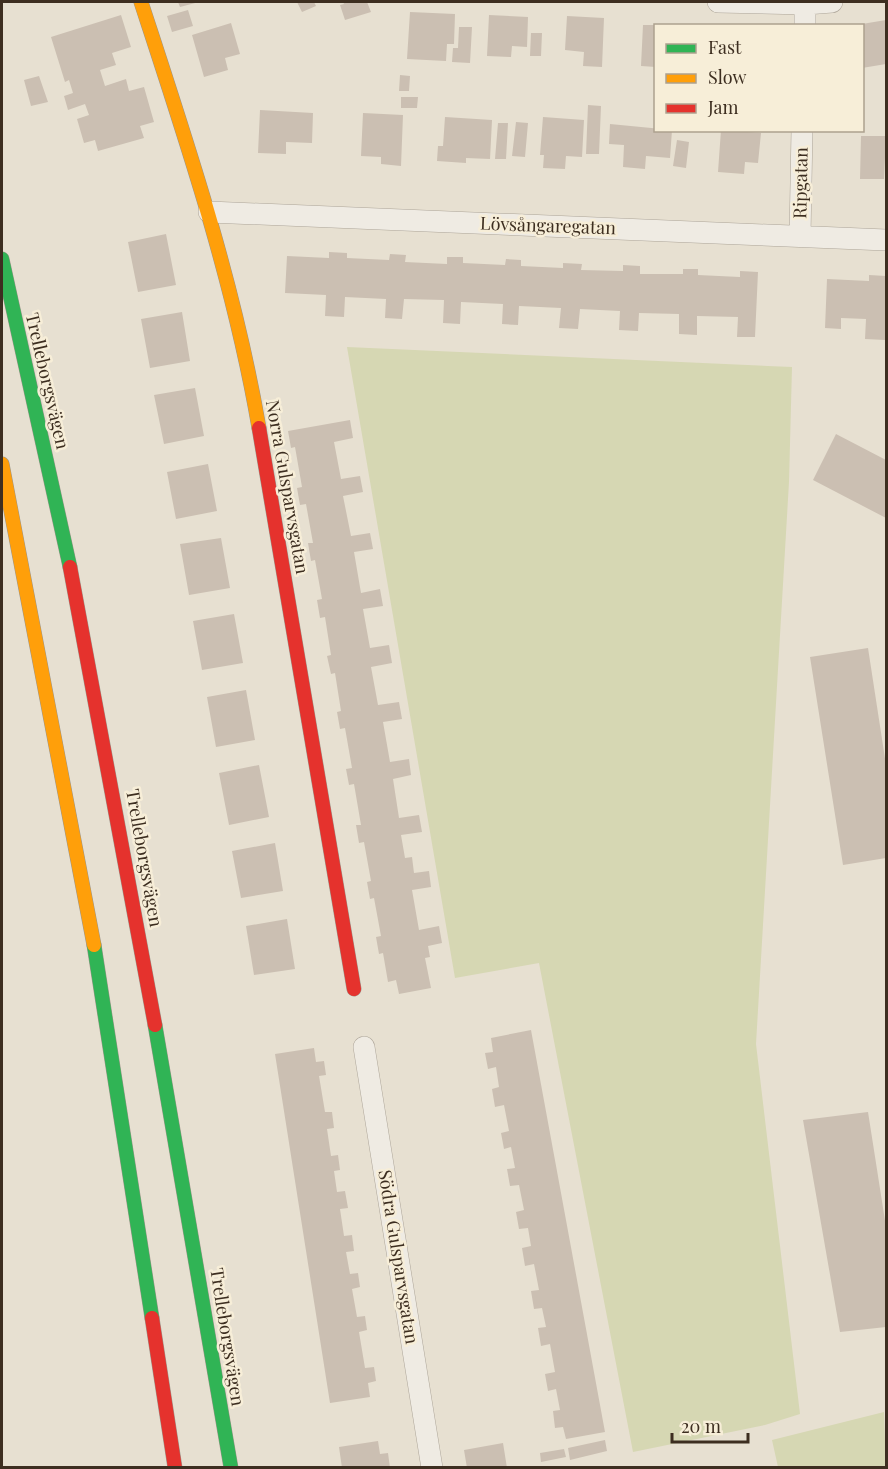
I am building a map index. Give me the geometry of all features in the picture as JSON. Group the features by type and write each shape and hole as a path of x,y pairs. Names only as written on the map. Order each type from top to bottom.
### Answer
{"main road":[{"name":"Norra Gulsparvsgatan","path":"141,2 209,212 247,360 354,989"},
{"name":"Trelleborgsvägen","path":"2,259 76,594 93,683 170,1105 231,1467"},
{"path":"2,464 102,988 175,1467"}],"street":[{"path":"718,2 832,2"},
{"path":"805,24 806,3"},
{"name":"Ripgatan","path":"800,236 802,132"},
{"name":"Lövsångaregatan","path":"209,212 886,240"},
{"name":"Södra Gulsparvsgatan","path":"364,1047 432,1467"}],"green space":[{"path":"347,347 792,367 789,482 756,1044 800,1414 765,1425 633,1452 539,963 455,978"},
{"path":"884,1412 886,1467 778,1467 772,1440"}],"building":[{"path":"178,2 199,2 180,7"},
{"path":"297,2 314,2 316,6 302,12"},
{"path":"343,2 367,2 371,12 345,20 340,5 344,4"},
{"path":"188,10 193,26 172,32 167,16"},
{"path":"410,12 455,14 454,44 447,44 446,61 407,59"},
{"path":"121,15 131,47 112,53 116,65 100,70 105,86 126,79 129,91 144,87 154,122 140,126 144,138 98,151 95,140 84,143 77,119 89,115 85,104 68,110 64,96 73,93 69,80 65,82 51,37"},
{"path":"489,15 528,17 527,47 512,46 511,57 487,56"},
{"path":"567,16 604,18 602,67 583,66 584,52 565,50"},
{"path":"886,20 886,64 864,68 864,24 862,24"},
{"path":"231,23 240,54 225,58 228,70 204,77 192,35"},
{"path":"643,25 654,25 654,67 641,66"},
{"path":"459,27 472,27 470,63 452,62 453,48 458,48"},
{"path":"531,33 542,33 541,56 530,56"},
{"path":"400,75 410,76 409,91 399,91"},
{"path":"39,76 48,102 31,106 24,80"},
{"path":"401,97 418,97 417,108 401,108"},
{"path":"588,105 601,106 599,154 586,154"},
{"path":"260,110 313,113 312,143 286,142 286,154 258,153"},
{"path":"363,113 403,115 401,166 381,164 381,157 361,156"},
{"path":"445,117 492,120 490,159 466,158 466,163 437,161 438,146 443,146"},
{"path":"543,117 584,120 582,157 566,156 565,169 543,168 544,155 540,155"},
{"path":"516,122 528,123 525,157 512,156"},
{"path":"498,123 508,123 506,159 495,159"},
{"path":"610,124 654,128 654,132 672,132 670,158 646,156 645,169 623,167 624,145 609,144"},
{"path":"721,132 761,133 758,163 745,162 744,174 718,172"},
{"path":"861,136 886,136 884,179 860,179"},
{"path":"677,140 689,142 686,168 673,166"},
{"path":"166,234 176,285 138,292 128,242"},
{"path":"329,252 347,253 347,258 389,260 390,254 406,255 405,262 447,264 447,257 463,257 463,263 505,265 506,259 521,260 521,266 563,268 563,263 582,264 581,270 623,271 623,265 640,266 640,274 683,274 683,269 698,269 698,275 740,277 740,271 758,272 755,337 737,337 738,317 697,316 697,335 679,334 679,314 639,313 638,331 619,330 620,311 580,309 578,329 559,328 561,308 519,306 518,325 502,324 503,304 461,302 460,324 443,323 444,300 404,299 402,319 385,318 386,299 345,297 344,317 325,316 326,295 285,293 287,256 329,258"},
{"path":"869,275 886,276 885,340 865,339 866,319 841,318 841,329 825,328 827,279 869,281"},
{"path":"182,312 190,361 150,368 141,319"},
{"path":"195,388 204,436 164,444 154,395"},
{"path":"350,420 353,438 334,442 341,479 360,476 363,492 343,496 351,536 370,533 373,549 354,552 361,593 380,589 383,606 363,609 370,648 389,645 392,663 371,667 378,705 399,702 402,719 383,722 390,762 409,759 411,775 393,779 399,818 419,815 422,832 401,835 405,858 412,857 414,873 429,871 431,887 412,890 419,930 439,926 442,943 428,946 430,957 425,958 431,988 399,994 396,980 388,982 383,953 379,954 376,937 381,936 374,898 370,899 367,882 371,881 364,842 359,843 356,825 361,825 354,784 349,785 346,769 352,768 345,728 340,729 337,712 341,711 335,673 331,674 327,656 331,655 325,617 320,618 317,600 322,599 315,560 311,561 308,543 313,543 306,504 300,505 297,488 302,487 295,447 291,448 288,431"},
{"path":"836,434 886,460 886,518 813,480"},
{"path":"208,464 217,511 176,519 167,472"},
{"path":"221,538 230,588 189,595 180,544"},
{"path":"234,614 243,663 202,670 193,621"},
{"path":"868,648 886,765 886,858 843,865 810,657"},
{"path":"246,690 255,740 216,747 207,697"},
{"path":"259,765 269,817 229,825 219,773"},
{"path":"275,843 283,891 241,898 232,851"},
{"path":"287,919 295,969 254,975 246,926"},
{"path":"531,1030 605,1432 566,1439 563,1427 555,1428 553,1411 560,1410 556,1389 548,1391 545,1374 555,1372 550,1344 541,1346 538,1328 546,1327 542,1308 534,1309 531,1291 539,1290 534,1264 525,1266 522,1248 531,1246 528,1228 519,1229 516,1212 524,1210 519,1185 510,1186 507,1169 515,1168 511,1147 504,1149 501,1133 509,1131 504,1105 495,1107 492,1089 499,1087 496,1067 488,1069 485,1053 493,1052 491,1038"},
{"path":"314,1048 316,1062 324,1061 326,1075 319,1076 325,1112 332,1112 334,1128 327,1129 331,1156 338,1155 340,1170 334,1171 337,1192 345,1191 348,1208 340,1209 344,1236 352,1235 354,1251 346,1252 350,1274 358,1273 360,1287 352,1289 357,1317 365,1316 367,1330 359,1332 365,1368 374,1367 376,1381 368,1383 370,1397 330,1403 275,1054"},
{"path":"868,1112 886,1227 886,1327 840,1332 803,1120"},
{"path":"605,1440 607,1451 570,1460 568,1448"},
{"path":"378,1441 380,1454 388,1453 390,1468 342,1468 339,1447"},
{"path":"503,1443 507,1468 467,1468 464,1450"},
{"path":"564,1449 566,1457 541,1462 540,1453"}],"traffic: fast":[{"path":"2,259 70,567"},
{"path":"94,945 152,1318"},
{"path":"155,1025 231,1468"}],"traffic: slow":[{"path":"141,2 192,160 223,266 249,374 259,428"},
{"path":"2,464 94,945"}],"traffic: jam":[{"path":"259,428 354,989"},
{"path":"70,567 155,1025"},
{"path":"152,1318 175,1468"}]}
